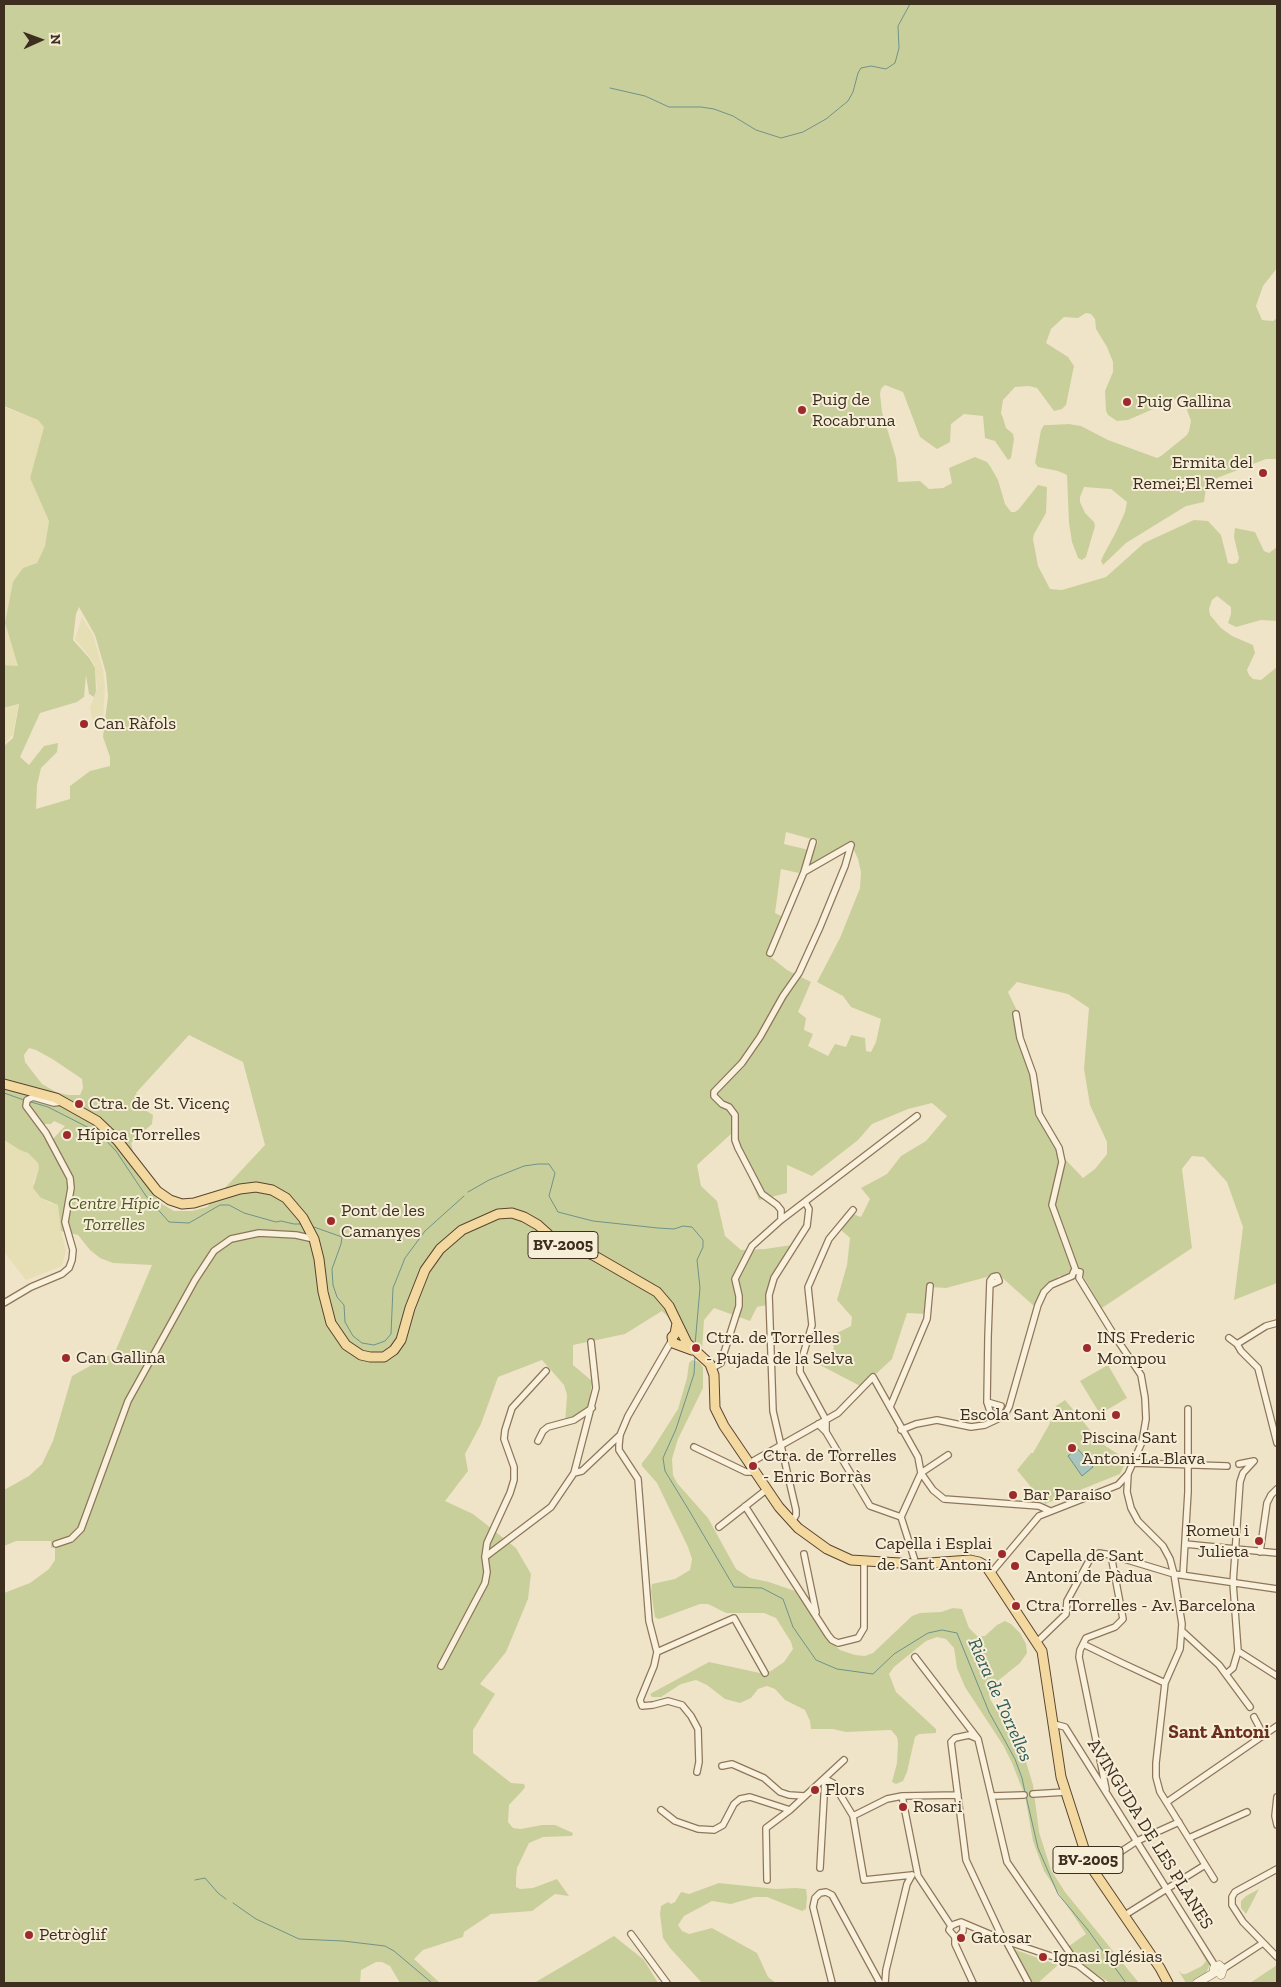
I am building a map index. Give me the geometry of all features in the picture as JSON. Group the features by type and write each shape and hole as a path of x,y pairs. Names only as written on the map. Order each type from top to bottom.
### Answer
{"main road":[{"name":"BV-2005","path":"4,1084 41,1093 91,1117 110,1132 160,1195 170,1200 182,1204 194,1203 240,1189 265,1189 286,1198 307,1224 314,1239 319,1259 323,1292 331,1323 346,1345 365,1356 384,1357 397,1346 425,1270 440,1248 462,1230 486,1218 503,1213 524,1217 538,1225 558,1243 593,1255 647,1285 664,1299 677,1323 679,1339 707,1360 712,1368 715,1408 718,1417 766,1490 798,1528 836,1554 851,1560 916,1564 970,1560 984,1564 991,1573 1037,1642 1043,1655 1060,1771 1093,1870 1160,1968 1166,1982"}],"street":[{"path":"770,953 804,872 813,842"},
{"path":"781,1220 780,1210 777,1205 762,1194 734,1140 735,1115 729,1107 722,1104 714,1096 714,1092 742,1064 799,973 824,918 845,866 851,845 804,872"},
{"path":"1016,1014 1020,1038 1033,1074 1039,1114 1059,1148 1062,1162 1052,1204 1074,1273"},
{"path":"4,1303 31,1287 62,1274 71,1264 73,1254 65,1222 71,1188 70,1178 49,1138 28,1110 27,1101 36,1098 54,1104 63,1102"},
{"path":"712,1368 721,1363 739,1306 735,1279 752,1246 781,1220 917,1116"},
{"path":"792,1522 796,1515 796,1510 773,1411 770,1295 774,1278 807,1226 809,1209 805,1202"},
{"path":"826,1432 826,1420 800,1372 800,1365 812,1325 808,1287 829,1239 853,1210"},
{"path":"56,1544 71,1539 81,1529 131,1395 195,1280 214,1251 231,1239 259,1233 296,1235 314,1239"},
{"path":"901,1430 916,1424 937,1420 972,1426 985,1425 1004,1416 1009,1407 1038,1305 1044,1292 1051,1285 1074,1273 1080,1274 1079,1278 1141,1375 1146,1418 1142,1442 1128,1474 1118,1485 1039,1516 991,1573"},
{"path":"990,1285 987,1402 993,1421"},
{"path":"890,1407 927,1319 930,1286"},
{"path":"1237,1344 1266,1326 1277,1323"},
{"path":"1229,1338 1237,1344 1241,1351 1258,1368 1277,1442"},
{"path":"574,1473 590,1464 620,1435 641,1391 679,1339"},
{"path":"485,1557 551,1507 574,1473 596,1388 591,1342"},
{"path":"441,1666 485,1584 487,1543 514,1480 514,1467 504,1438 504,1430 512,1408 546,1371"},
{"path":"748,1464 838,1413 873,1377 901,1430 918,1457 921,1472 933,1490 944,1500 1038,1506 1050,1511"},
{"path":"987,1402 1001,1406 993,1421"},
{"path":"538,1441 543,1430 574,1420 592,1408"},
{"path":"1183,1574 1188,1492 1188,1409"},
{"path":"818,1424 826,1432 870,1506 901,1517"},
{"path":"620,1435 620,1450 638,1479 649,1620 657,1652 654,1666 640,1700 642,1706 668,1701 682,1705 691,1716 698,1728 699,1762 697,1772"},
{"path":"694,1447 746,1472 754,1472"},
{"path":"916,1564 901,1517 921,1472 948,1455"},
{"path":"1226,1674 1234,1668 1238,1651 1233,1583 1240,1482 1243,1473 1254,1460 1239,1464"},
{"path":"1133,1463 1227,1466"},
{"path":"1128,1474 1127,1492 1131,1508 1138,1521 1163,1546 1172,1566 1182,1631 1180,1649 1165,1683 1156,1777 1160,1792 1214,1879"},
{"path":"1118,1485 1125,1488 1127,1492"},
{"path":"1260,1552 1267,1504 1271,1495 1277,1489"},
{"path":"719,1527 766,1490"},
{"path":"745,1506 832,1640 838,1643 858,1638 864,1628 864,1561"},
{"path":"1038,1506 1039,1516"},
{"path":"1185,1544 1277,1553"},
{"path":"1037,1642 1066,1614 1067,1601 1090,1559 1099,1553 1174,1574 1277,1589"},
{"path":"804,1554 817,1616"},
{"path":"1107,1793 1080,1665 1080,1650 1086,1638 1115,1627 1123,1619 1111,1555"},
{"path":"1172,1566 1183,1560"},
{"path":"657,1652 734,1618 765,1673"},
{"path":"1182,1631 1206,1652 1226,1674 1250,1707"},
{"path":"1083,1644 1165,1683"},
{"path":"1238,1651 1277,1676"},
{"path":"915,1657 978,1739 1007,1862 1078,1966"},
{"path":"1254,1717 1264,1736"},
{"name":"AVINGUDA DE LES PLANES","path":"1054,1724 1065,1727 1218,1971"},
{"path":"1167,1802 1277,1726"},
{"path":"978,1739 969,1735 955,1738 951,1742 966,1860 1004,1940 1028,1982"},
{"path":"767,1880 766,1828 790,1810 844,1760"},
{"path":"722,1766 732,1764 764,1778 780,1792 804,1796"},
{"path":"825,1779 833,1783 853,1816 864,1880 912,1875"},
{"path":"820,1868 825,1779"},
{"path":"1033,1794 1066,1792"},
{"path":"853,1816 887,1799 902,1796 958,1795"},
{"path":"992,1796 1024,1795"},
{"path":"902,1796 918,1876 951,1926 949,1930 955,1938 955,1944 973,1983"},
{"path":"661,1810 675,1821 698,1829 714,1830 723,1825 734,1804 740,1799 750,1797 790,1810"},
{"path":"1277,1797 1275,1805 1277,1825"},
{"path":"1189,1838 1247,1812"},
{"path":"1093,1870 1137,1841 1179,1822"},
{"path":"1124,1915 1205,1865"},
{"path":"885,1983 886,1970 907,1884 916,1868"},
{"path":"1277,1869 1243,1887 1235,1892 1232,1897 1232,1905 1236,1914 1277,1957"},
{"path":"907,1884 922,1881"},
{"path":"832,1983 813,1907 820,1893 826,1892 832,1895 880,1983"},
{"path":"955,1938 963,1931 963,1923"},
{"path":"951,1926 963,1923 1004,1940 1058,1958 1078,1966 1101,1983"},
{"path":"631,1934 667,1983"},
{"path":"1058,1958 1063,1950 1062,1941"},
{"path":"1197,1983 1263,1943"},
{"path":"874,1973 886,1970"},
{"path":"1218,1971 1224,1983"}],"shaded area":[{"path":"4,407 38,420 44,427 30,478 49,520 45,546 37,563 23,568 5,623 18,666 4,665"},
{"path":"82,617 93,635 103,670 105,687 103,719 93,721 90,708 97,688 95,667 92,660 75,639"},
{"path":"18,705 13,734 4,745 4,709"},
{"path":"4,1140 28,1153 38,1163 39,1168 33,1183 41,1198 49,1203 58,1205 66,1251 62,1266 26,1280 4,1252"}],"green space":[{"name":"Centre Hípic Torrelles","path":"4,4 1277,4 1277,268 1263,286 1256,306 1262,320 1273,321 1277,318 1277,459 1266,459 1217,478 1206,488 1204,502 1186,506 1126,543 1103,565 1101,561 1125,512 1127,502 1111,489 1084,487 1080,502 1085,513 1094,522 1095,526 1086,557 1082,560 1078,558 1072,542 1069,523 1067,475 1038,467 1035,463 1041,430 1044,425 1069,424 1081,426 1108,440 1157,458 1187,435 1191,421 1186,407 1180,400 1176,399 1128,420 1117,421 1108,415 1105,391 1113,372 1113,362 1107,347 1096,329 1095,319 1091,314 1086,313 1078,318 1064,317 1051,329 1046,343 1068,357 1074,366 1066,405 1062,409 1054,411 1037,388 1029,386 1015,387 1003,400 1001,413 1006,428 1013,434 1014,439 1011,458 1008,460 995,441 985,438 983,416 964,414 951,424 950,442 937,449 920,437 903,392 885,385 881,389 880,394 882,412 896,458 898,482 920,481 929,489 943,488 952,483 949,468 975,457 987,462 990,466 998,480 1005,504 1011,512 1019,509 1038,485 1047,487 1046,513 1033,539 1038,566 1050,589 1062,590 1106,577 1144,543 1194,520 1208,521 1221,535 1228,563 1237,563 1239,558 1234,537 1235,528 1255,532 1264,551 1269,553 1277,547 1277,621 1261,620 1236,627 1228,623 1231,607 1217,596 1212,600 1209,609 1210,615 1221,628 1232,636 1253,645 1255,653 1247,670 1253,679 1261,680 1277,667 1277,1283 1234,1300 1243,1227 1227,1182 1204,1157 1192,1156 1182,1169 1192,1248 1102,1308 1083,1276 1059,1276 1034,1306 998,1274 946,1288 930,1287 926,1314 907,1313 892,1359 862,1387 820,1365 834,1353 833,1335 851,1326 852,1317 837,1300 847,1265 850,1238 841,1230 853,1214 861,1217 870,1199 861,1188 887,1174 901,1156 926,1141 947,1116 932,1103 908,1109 872,1124 858,1140 812,1176 787,1165 787,1193 759,1200 731,1134 697,1165 701,1186 717,1201 725,1236 741,1250 792,1245 768,1284 767,1305 757,1307 750,1321 714,1308 704,1320 702,1351 662,1311 625,1334 573,1345 573,1365 592,1381 588,1412 565,1424 567,1395 564,1385 542,1360 498,1377 481,1424 465,1454 468,1471 445,1501 473,1514 516,1548 531,1574 528,1599 506,1652 480,1684 495,1694 473,1730 473,1753 511,1783 524,1784 523,1790 509,1805 508,1822 513,1828 521,1829 542,1825 555,1825 573,1833 572,1836 543,1837 529,1843 517,1868 516,1879 516,1887 520,1889 533,1888 557,1879 569,1896 555,1894 532,1911 491,1914 464,1932 463,1937 423,1950 414,1959 440,1983 400,1983 390,1966 382,1962 376,1962 361,1970 360,1983 4,1983 4,1593 30,1583 49,1569 55,1560 55,1547 51,1548 51,1541 16,1541 4,1546 4,1490 29,1476 42,1464 53,1441 72,1376 115,1352 152,1265 113,1263 100,1258 90,1250 78,1235 61,1231 58,1205 41,1198 33,1188 39,1168 38,1163 28,1153 4,1140 4,746 13,738 19,704 4,708 4,665 18,666 5,623 13,582 23,568 37,563 45,546 49,521 30,478 44,427 38,420 4,406","holes":["79,607 95,635 106,673 108,696 103,737 110,757 110,766 90,771 70,786 70,799 36,809 37,785 41,768 57,752 58,743 44,746 29,765 20,757 40,713 77,702 84,697 86,675 89,694 94,697 96,691 95,668 90,659 73,640 76,614","786,832 818,841 808,868 848,845 853,848 858,859 861,872 860,888 840,938 817,982 843,996 851,1007 881,1019 876,1042 871,1052 866,1051 865,1038 851,1035 846,1047 835,1044 828,1056 808,1046 813,1034 804,1030 806,1018 798,1012 811,982 787,970 767,954 783,917 775,913 781,869 799,873 809,850 784,844","1017,982 1068,994 1089,1008 1084,1069 1090,1105 1107,1142 1107,1154 1095,1169 1083,1178 1063,1157 1045,1122 1032,1063 1023,1039 1020,1017 1008,992","189,1035 243,1062 265,1145 207,1207 192,1211 174,1211 162,1204 139,1177 131,1143 152,1124 153,1115 145,1110 136,1093","29,1048 54,1060 82,1079 83,1088 80,1095 56,1092 42,1084 25,1062 24,1055","54,1121 65,1126 53,1139 44,1124 51,1124"]},
{"path":"692,1360 699,1362 703,1367 703,1388 678,1439 672,1459 673,1475 677,1483 708,1518 736,1569 750,1578 795,1591 825,1636 840,1650 855,1655 865,1656 873,1653 912,1616 920,1613 941,1612 953,1608 962,1609 969,1628 977,1636 985,1636 997,1625 1005,1621 1020,1633 1026,1644 1027,1653 1020,1663 989,1690 990,1699 1024,1755 1033,1785 1039,1832 1051,1870 1065,1892 1139,1983 1110,1983 1079,1963 1069,1946 1086,1934 1044,1871 1033,1841 1025,1796 1012,1763 1003,1745 965,1687 957,1668 954,1648 946,1639 937,1637 926,1641 894,1667 889,1674 896,1692 936,1729 936,1733 919,1734 915,1737 907,1772 903,1781 896,1784 892,1782 897,1763 898,1743 897,1737 891,1730 846,1732 833,1729 811,1729 805,1710 785,1700 775,1689 767,1686 758,1689 751,1698 740,1703 725,1699 707,1685 696,1680 681,1684 661,1697 652,1697 650,1694 709,1662 760,1673 771,1671 784,1662 793,1649 791,1642 776,1618 764,1613 726,1613 708,1604 700,1604 662,1618 658,1619 655,1617 651,1592 652,1584 675,1579 690,1570 692,1559 657,1483 642,1466 642,1463 678,1409 687,1378 689,1363"},
{"path":"1108,1365 1127,1398 1100,1414 1080,1381"},
{"name":"Piscina Sant Antoni-La Blava","path":"1065,1400 1101,1443 1127,1460 1120,1474 1045,1504 1017,1470 1033,1453 1049,1425 1056,1406"},
{"path":"719,1883 776,1889 806,1889 806,1909 802,1911 767,1897 755,1897 731,1904 712,1901 684,1916 678,1925 682,1931 689,1934 712,1928 757,1953 768,1977 776,1983 702,1983 663,1938 661,1906 668,1902 671,1904 675,1902 681,1892 689,1894"},
{"path":"1259,1889 1246,1914 1241,1908 1241,1901"},
{"path":"1189,1930 1210,1964 1206,1973 1190,1983 1186,1983 1178,1970 1182,1974 1186,1974 1202,1966 1206,1961"},
{"path":"614,1936 644,1960 658,1983 534,1983"},
{"path":"1013,1949 1058,1965 1038,1983 1029,1983"},
{"path":"1277,1965 1277,1983 1250,1983"}],"water":[{"path":"1077,1448 1093,1467 1082,1476 1068,1456"}],"waterway":[{"path":"610,88 645,96 669,107 714,109 733,116 756,130 781,138 803,132 826,119 848,101 861,68 871,66 886,69 895,63 899,48 898,26 910,4"},
{"name":"Riera de Torrelles","path":"4,1093 24,1100"},
{"name":"Riera de Torrelles","path":"31,1102 48,1107 99,1133 116,1151 146,1196 169,1222 189,1223 220,1205 229,1205 244,1213 276,1222 302,1224"},
{"name":"Riera de Torrelles","path":"468,1192 489,1180 524,1166 549,1164 555,1173 549,1196 558,1212 593,1221 674,1229 683,1226 692,1227 703,1240 703,1247 697,1260 700,1288 695,1345"},
{"name":"Riera de Torrelles","path":"311,1226 342,1237 332,1269 333,1285 337,1297 344,1305 345,1322 353,1336 362,1343 374,1345 385,1341 391,1334 393,1288 405,1258 425,1231 464,1196"},
{"name":"Riera de Torrelles","path":"695,1356 694,1374 676,1429 663,1458 665,1471 734,1587 762,1588 783,1599 793,1627 816,1660 837,1669 873,1674 894,1654 928,1633 942,1630 957,1633 989,1712 1015,1759 1025,1792"},
{"name":"Riera de Torrelles","path":"1026,1796 1038,1848 1058,1894 1088,1930 1126,1983"},
{"path":"195,1880 205,1878 226,1899"},
{"path":"233,1903 256,1919 299,1939 343,1941 385,1946 394,1951 432,1983"}],"place":[{"name":"Puig Gallina","path":"1127,402"},
{"name":"Puig de Rocabruna","path":"802,410"},
{"name":"Ermita del Remei;El Remei","path":"1263,473"},
{"name":"Can Ràfols","path":"84,724"},
{"name":"Ctra. de St. Vicenç","path":"79,1104"},
{"name":"Hípica Torrelles","path":"67,1135"},
{"name":"Pont de les Camanyes","path":"331,1221"},
{"name":"Ctra. de Torrelles - Pujada de la Selva","path":"696,1348"},
{"name":"INS Frederic Mompou","path":"1087,1348"},
{"name":"Can Gallina","path":"66,1358"},
{"name":"Escola Sant Antoni","path":"1116,1415"},
{"name":"Piscina Sant Antoni-La Blava","path":"1072,1448"},
{"name":"Ctra. de Torrelles - Enric Borràs","path":"753,1466"},
{"name":"Bar Paraiso","path":"1013,1495"},
{"name":"Romeu i Julieta","path":"1259,1541"},
{"name":"Capella i Esplai de Sant Antoni","path":"1002,1554"},
{"name":"Capella de Sant Antoni de Pàdua","path":"1015,1566"},
{"name":"Ctra. Torrelles - Av. Barcelona","path":"1016,1606"},
{"name":"Flors","path":"815,1790"},
{"name":"Rosari","path":"903,1807"},
{"name":"Petròglif","path":"29,1935"},
{"name":"Gatosar","path":"961,1938"},
{"name":"Ignasi Iglésias","path":"1043,1957"}],"district":[{"name":"Sant Antoni","path":"1219,1733"}]}
